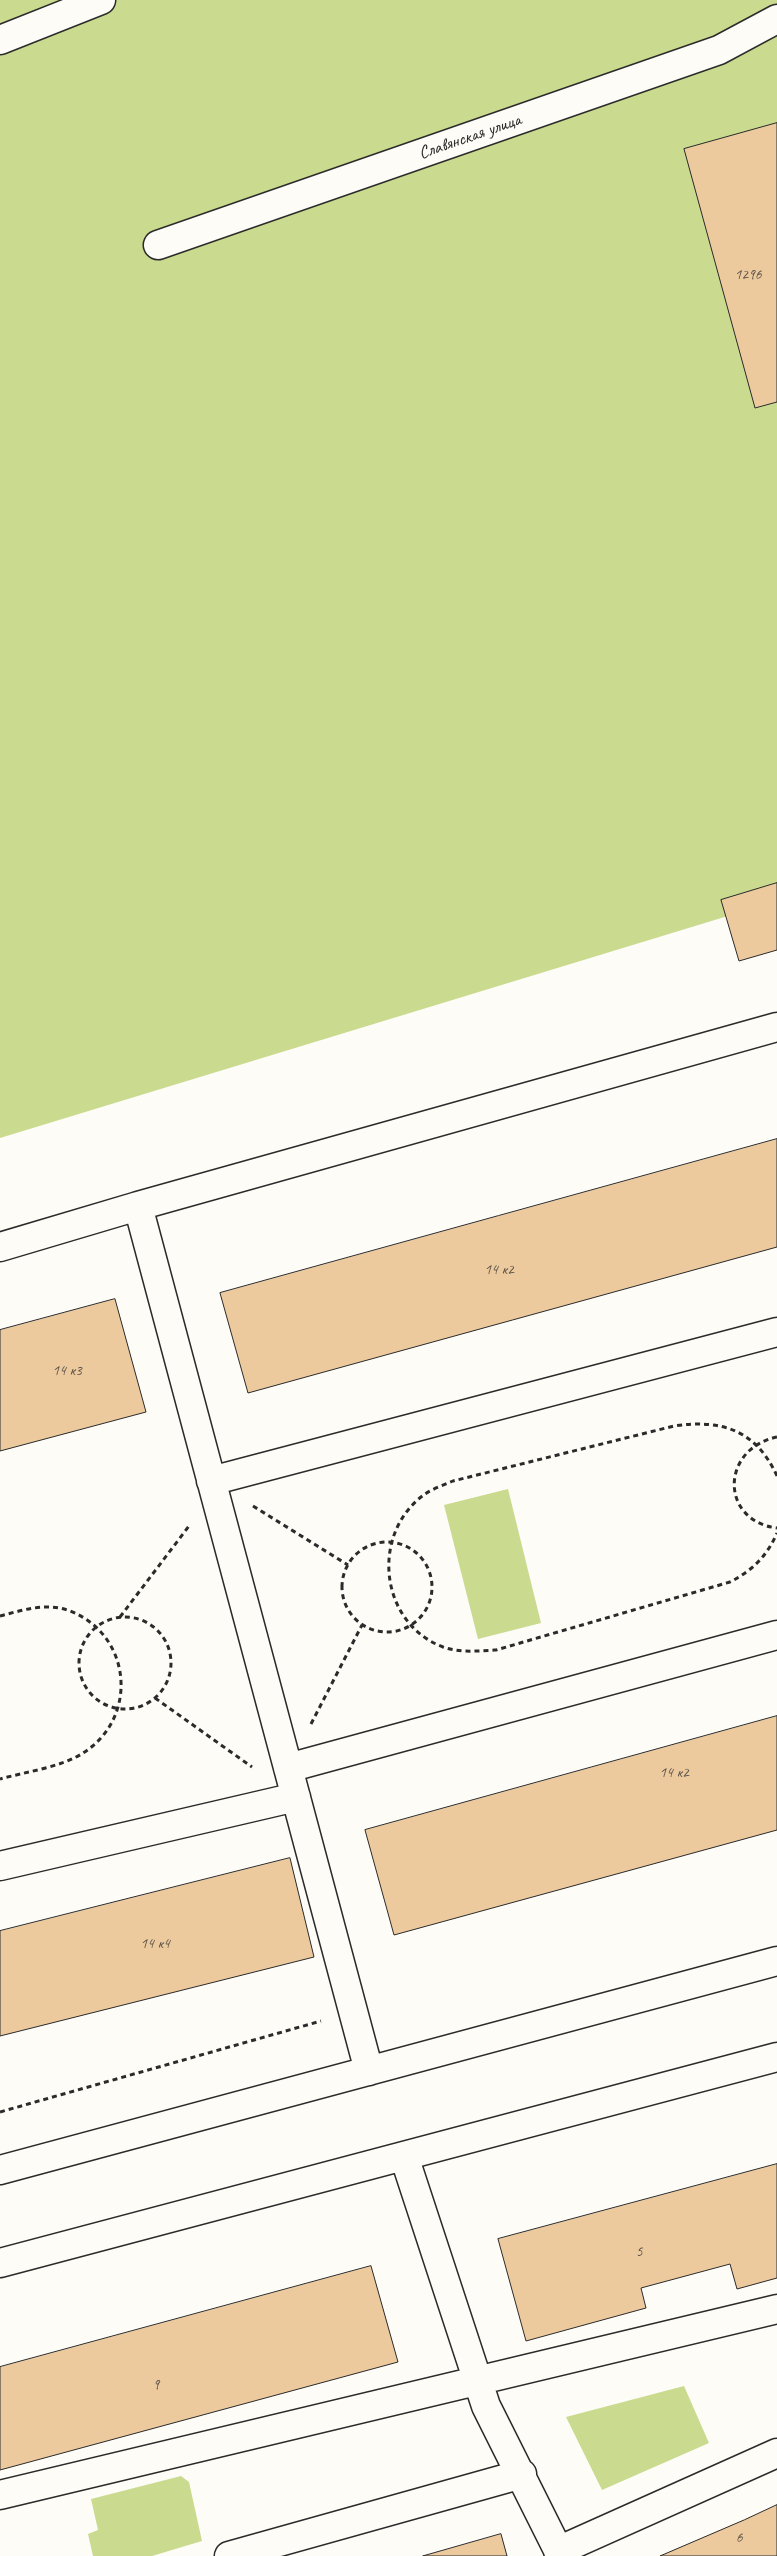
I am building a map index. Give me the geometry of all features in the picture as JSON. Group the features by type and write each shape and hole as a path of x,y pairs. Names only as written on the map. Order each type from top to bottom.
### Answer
{"street":[{"path":"0,40 101,0"},
{"name":"Славянская улица","path":"158,245 719,50 777,19"},
{"path":"0,1247 138,1206 777,1027"},
{"path":"138,1206 369,2071"},
{"path":"213,1487 777,1332"},
{"path":"288,1768 777,1635"},
{"path":"0,1866 296,1797"},
{"path":"0,2170 777,1961"},
{"path":"0,2263 777,2057"},
{"path":"404,2156 486,2406 522,2474 560,2554 777,2453"},
{"path":"0,2495 777,2310"},
{"path":"228,2556 522,2474"}],"path":[{"path":"777,1476 769,1460 743,1434 726,1427 700,1422 674,1426 452,1482 425,1494 405,1512 391,1542 387,1562 390,1589 402,1613 412,1625 420,1633 443,1647 470,1652 496,1650 730,1582 747,1573 760,1561 771,1547 777,1533"},
{"path":"777,1437 755,1444 740,1460 735,1475 734,1490 739,1504 748,1516 760,1525 777,1528"},
{"path":"120,1617 213,1487 348,1565"},
{"path":"391,1542 413,1550 424,1560 431,1574 433,1589 429,1604 422,1617 412,1625 396,1632 382,1632 362,1624 347,1608 342,1594 343,1579 348,1565 357,1554 370,1545 391,1542"},
{"path":"0,1616 29,1608 50,1607 69,1611 96,1627 116,1653 122,1675 122,1698 114,1720 101,1739 82,1754 0,1779"},
{"path":"120,1617 133,1618 145,1622 156,1629 169,1651 171,1664 168,1677 154,1698 144,1705 118,1709 97,1699 82,1681 79,1657 88,1636 96,1627 107,1620 120,1617"},
{"path":"288,1768 362,1624"},
{"path":"154,1698 296,1797"},
{"path":"0,2112 353,2012"}],"green space":[{"path":"0,0 777,0 777,901 0,1138"},
{"path":"508,1489 541,1623 478,1639 444,1505"},
{"path":"684,2386 709,2443 602,2490 566,2417"},
{"path":"181,2476 189,2482 202,2541 152,2556 93,2556 88,2534 98,2530 91,2499"}],"building":[{"path":"777,123 777,402 755,408 684,149"},
{"path":"777,883 777,950 739,961 721,900"},
{"path":"777,1139 777,1247 248,1393 220,1293"},
{"path":"115,1299 146,1412 0,1451 0,1330"},
{"path":"777,1716 777,1830 394,1935 365,1830"},
{"path":"290,1858 314,1957 0,2036 0,1931"},
{"path":"777,2164 777,2278 737,2289 730,2264 641,2288 646,2308 526,2341 498,2239"},
{"path":"371,2266 398,2362 0,2470 0,2367"},
{"path":"777,2505 777,2556 660,2556 744,2520"},
{"path":"501,2534 507,2556 423,2556"}]}
